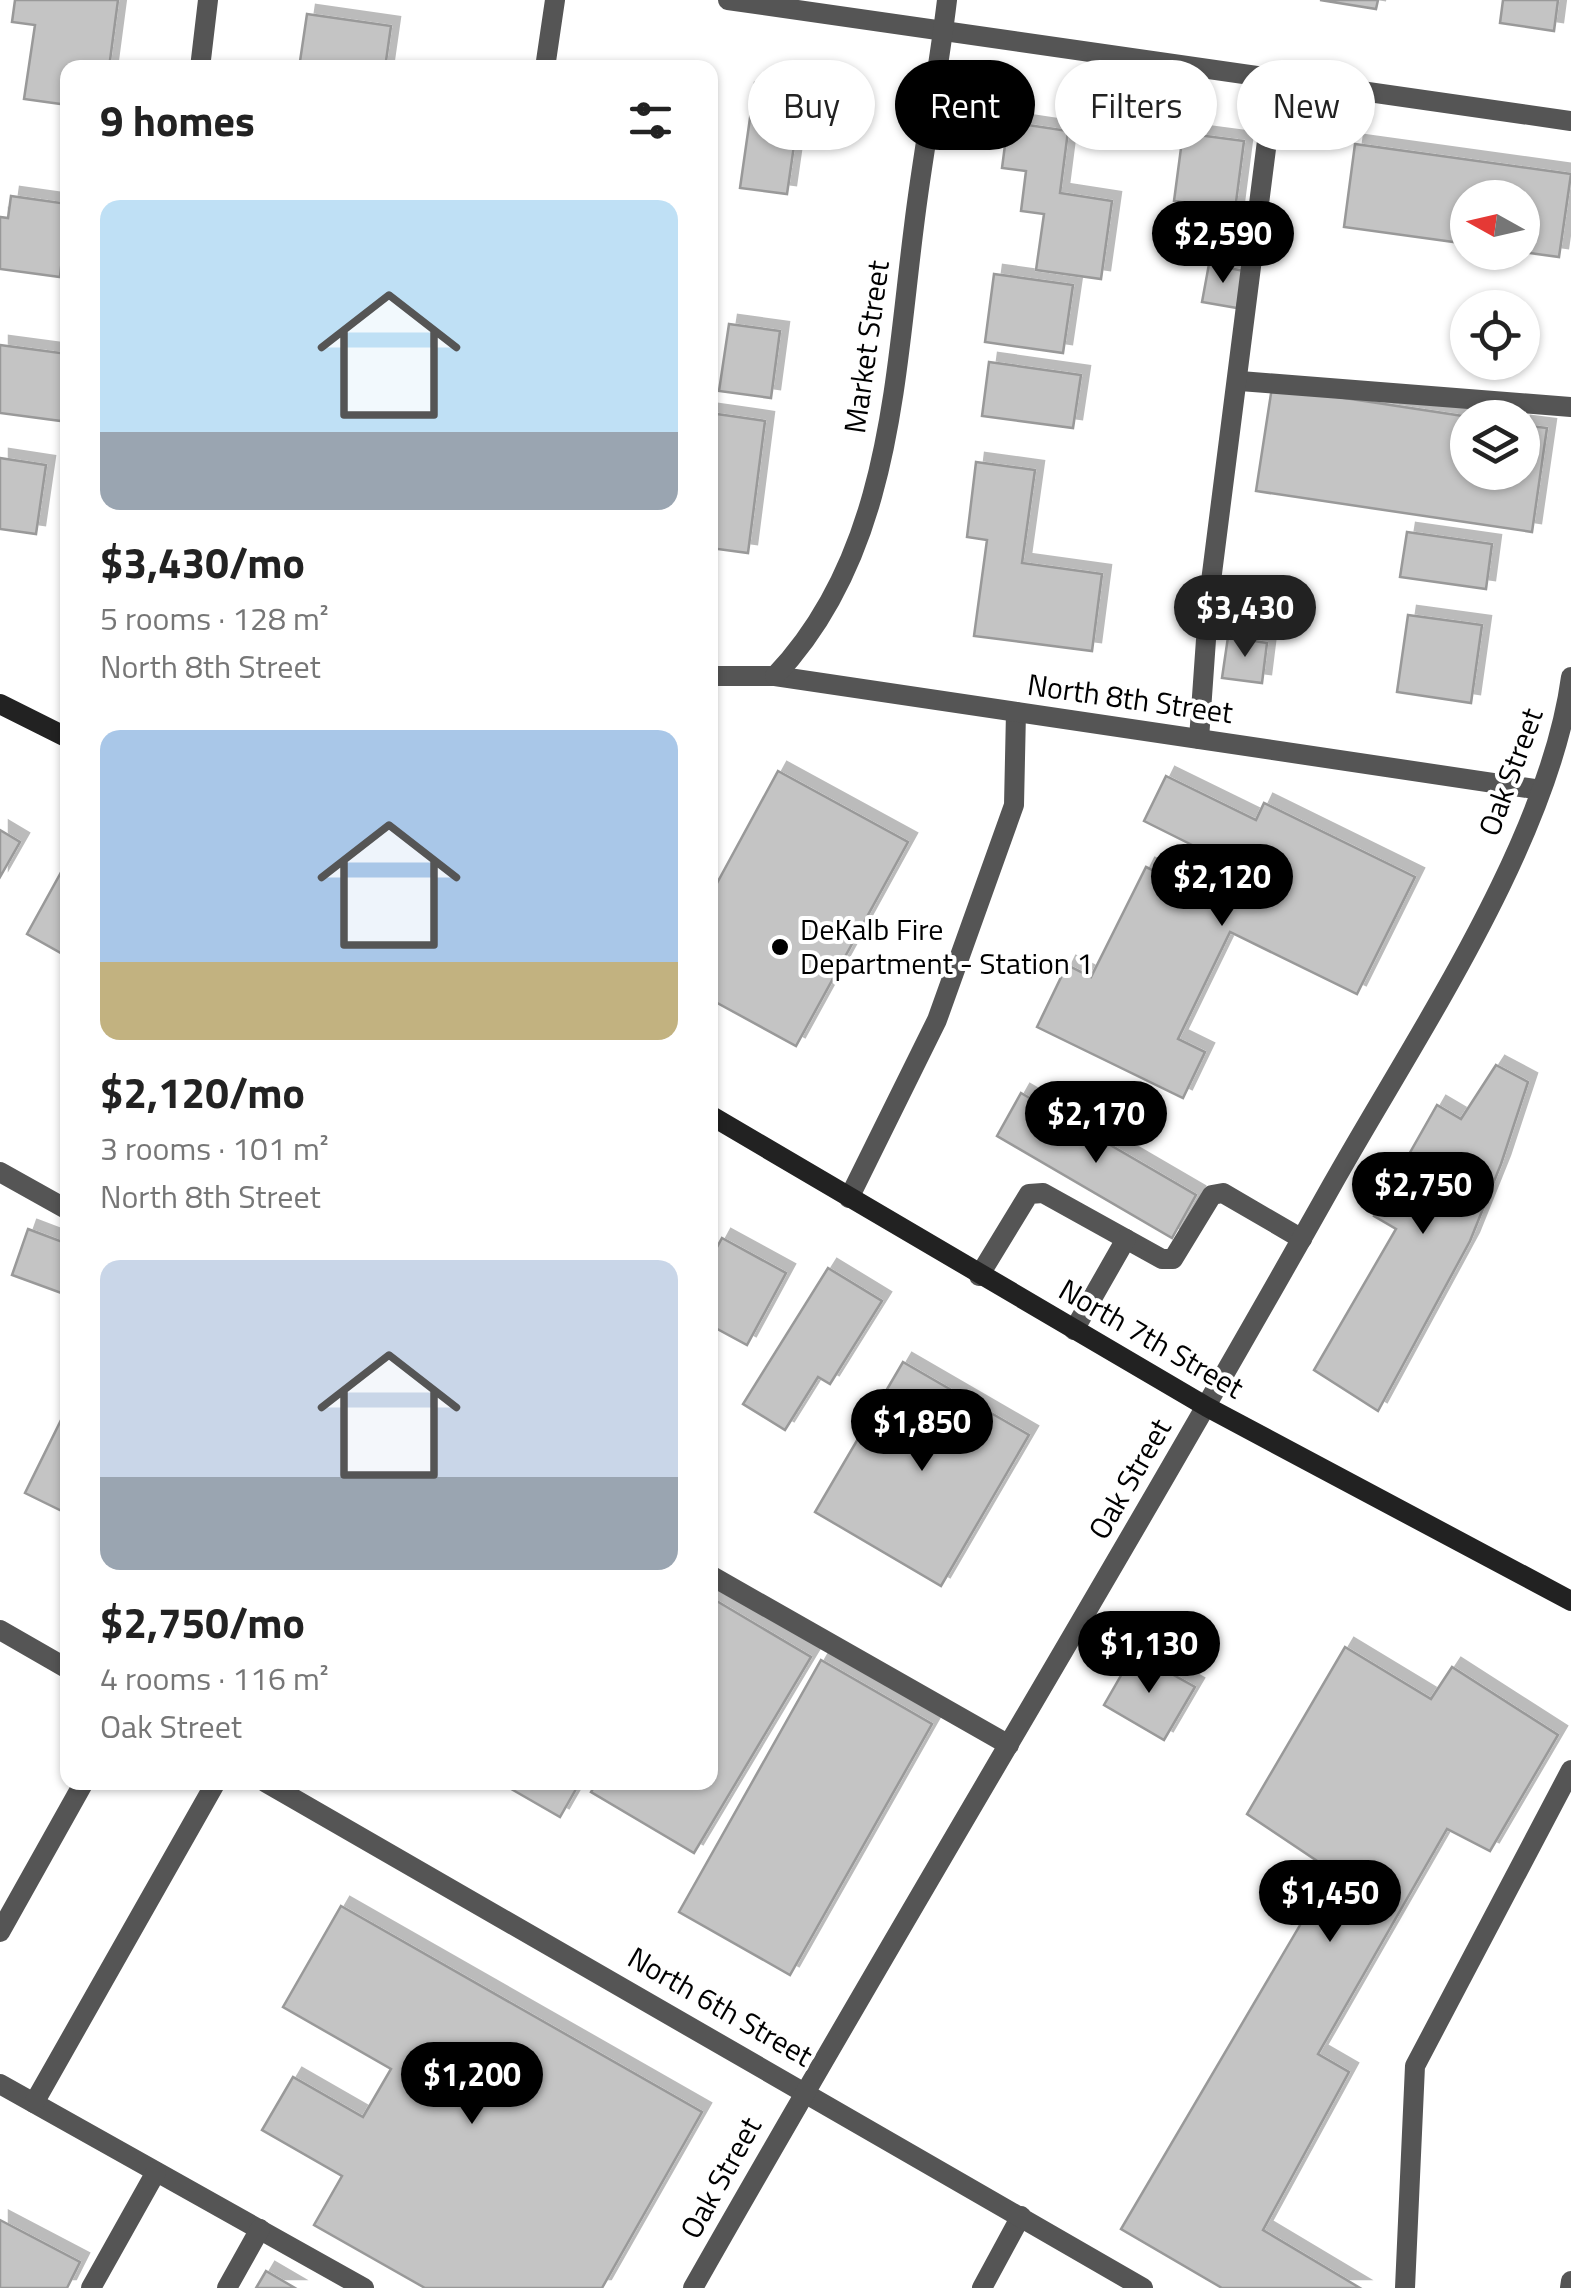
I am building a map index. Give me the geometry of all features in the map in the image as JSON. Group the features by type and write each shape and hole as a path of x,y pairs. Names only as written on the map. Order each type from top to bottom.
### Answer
{"street":[{"path":"201,60 208,0"},
{"path":"546,60 555,0"},
{"path":"728,0 1237,73"},
{"name":"Market Street","path":"776,676 805,645 840,586 866,523 887,436 947,0"},
{"path":"1375,93 1571,121"},
{"path":"1199,739 1209,597 1267,150"},
{"path":"1240,380 1571,407"},
{"name":"North 8th Street","path":"718,683 776,676 1541,790"},
{"name":"Oak Street","path":"694,2288 1207,1407 1484,915 1541,790 1571,678"},
{"path":"0,704 60,734"},
{"path":"850,1198 936,1020 1014,805 1016,712"},
{"name":"North 7th Street","path":"718,1120 1207,1407 1571,1601"},
{"path":"0,1172 60,1206"},
{"path":"979,1276 1029,1194 1043,1193 1162,1259 1173,1259 1212,1196 1223,1193 1302,1239"},
{"path":"1074,1330 1126,1239"},
{"path":"718,1580 1009,1744"},
{"path":"0,1630 60,1664"},
{"path":"1405,2288 1415,2066 1571,1770"},
{"path":"0,1932 80,1790"},
{"path":"34,2103 211,1790"},
{"name":"North 6th Street","path":"279,1790 806,2090 1143,2288"},
{"path":"0,2084 364,2288"},
{"path":"91,2288 156,2172"},
{"path":"982,2288 1021,2216"},
{"path":"227,2288 260,2229"}],"building":[{"path":"15,0 118,0 110,60 60,60 60,104 24,99 35,25 12,22"},
{"path":"1320,0 1378,0 1376,9"},
{"path":"1503,0 1558,0 1554,31 1500,23"},
{"path":"307,14 391,26 386,60 300,60"},
{"path":"1035,126 1055,129 1055,150 1066,150 1060,193 1112,201 1101,279 1036,270 1044,214 1021,211 1026,171 1002,168 1004,150 1035,150"},
{"path":"748,132 748,150 793,150 787,194 740,188"},
{"path":"1217,137 1237,140 1237,150 1243,150 1235,210 1174,201 1181,150 1217,150"},
{"path":"1375,147 1571,174 1559,257 1540,254 1540,180 1450,180 1450,242 1344,227 1354,150 1375,150"},
{"path":"11,196 60,203 60,277 0,269 0,217 8,218"},
{"path":"1209,264 1244,271 1237,308 1202,302"},
{"path":"994,274 1073,285 1063,353 985,342"},
{"path":"729,324 780,331 771,398 719,391"},
{"path":"0,345 60,353 60,421 0,413"},
{"path":"989,362 1081,375 1073,428 982,416"},
{"path":"1272,387 1450,414 1450,490 1538,490 1532,532 1256,491"},
{"path":"718,414 765,421 748,553 718,549"},
{"path":"1540,427 1547,428 1540,477"},
{"path":"0,458 46,465 36,534 0,529"},
{"path":"976,462 1035,470 1022,563 1102,574 1092,651 974,636 987,540 967,537"},
{"path":"1407,532 1492,544 1486,589 1400,577"},
{"path":"1408,615 1482,625 1471,703 1397,692"},
{"path":"1228,637 1267,643 1262,683 1222,678"},
{"name":"DeKalb Fire Department - Station 1","path":"778,771 908,842 796,1046 718,1003 718,881"},
{"path":"1166,776 1256,820 1264,803 1415,877 1357,994 1230,932 1178,1039 1205,1052 1183,1098 1037,1027 1067,965 1091,977 1146,867 1176,881 1194,846 1144,821"},
{"path":"0,830 20,842 0,877"},
{"path":"60,874 60,953 27,934"},
{"path":"1496,1065 1528,1082 1501,1164 1470,1241 1378,1411 1314,1370 1396,1229 1374,1216 1437,1105 1461,1119"},
{"path":"1021,1093 1196,1195 1172,1238 997,1136"},
{"path":"28,1229 60,1241 60,1293 12,1275"},
{"path":"722,1238 786,1273 747,1345 718,1329 718,1245"},
{"path":"828,1268 882,1301 830,1384 818,1377 785,1430 743,1404"},
{"path":"903,1362 1029,1435 941,1586 815,1512"},
{"path":"60,1422 60,1510 25,1493"},
{"path":"718,1602 811,1657 694,1853 591,1792 718,1790"},
{"path":"1345,1647 1431,1699 1452,1667 1558,1735 1490,1851 1447,1829 1318,2054 1349,2072 1263,2230 1360,2288 1222,2288 1121,2229 1332,1871 1247,1814"},
{"path":"1134,1653 1195,1687 1164,1740 1104,1705"},
{"path":"821,1660 932,1724 790,1975 679,1912"},
{"path":"513,1790 575,1790 560,1817"},
{"path":"341,1906 702,2112 602,2288 425,2288 314,2225 342,2176 262,2130 293,2077 363,2117 391,2069 283,2007"},
{"path":"0,2220 80,2262 67,2288 0,2288"},
{"path":"266,2271 295,2288 256,2288"}],"place":[{"name":"DeKalb Fire Department - Station 1","path":"780,947"}]}
